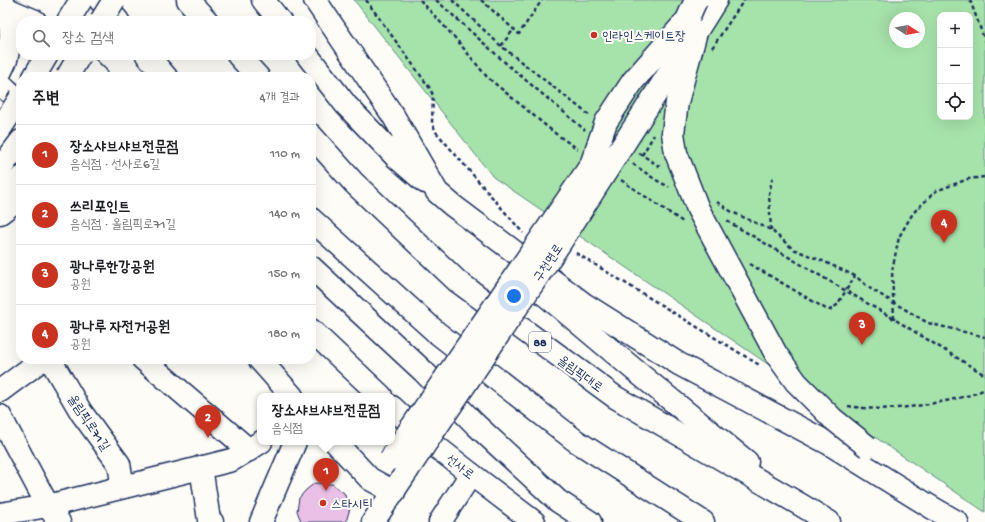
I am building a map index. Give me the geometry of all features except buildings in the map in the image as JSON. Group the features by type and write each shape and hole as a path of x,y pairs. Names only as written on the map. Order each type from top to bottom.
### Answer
{"main road":[{"path":"71,16 81,0"},
{"path":"100,0 114,16"},
{"path":"104,16 114,0"},
{"path":"188,0 202,16"},
{"path":"263,0 276,16"},
{"path":"315,0 394,117 445,198 479,239 631,368 801,505"},
{"path":"399,465 396,450 591,165 606,122 633,81 687,20 696,0"},
{"name":"구천면로","path":"373,522 394,492 399,465 560,243 716,0"},
{"path":"11,4 29,16"},
{"path":"0,73 6,60 11,38 11,4"},
{"path":"696,32 677,102 673,133 676,153 698,209 776,354 796,382 833,419 868,447 931,507"},
{"path":"37,72 44,60"},
{"path":"70,72 77,60"},
{"path":"79,60 92,72"},
{"path":"151,60 162,72"},
{"path":"243,60 253,72"},
{"path":"311,60 352,111 396,157 445,198 584,304 679,364 828,443 957,522"},
{"path":"0,84 16,98"},
{"path":"0,129 16,105"},
{"name":"올림픽대로","path":"316,141 354,183 457,280 615,397 829,522"},
{"path":"0,194 16,182"},
{"path":"0,212 16,201"},
{"path":"316,224 436,332 570,436 702,522"},
{"path":"316,272 423,371 475,424 558,501 590,522"},
{"path":"316,290 420,388 475,424"},
{"path":"316,335 378,393"},
{"path":"0,391 36,364"},
{"name":"올림픽로71길","path":"53,364 81,412 119,464 123,487"},
{"path":"0,514 54,514 123,487 232,460 255,446 149,364"},
{"path":"263,364 289,393"},
{"name":"선사로","path":"395,410 424,437 534,522"},
{"path":"0,416 54,514"},
{"path":"261,522 294,445"},
{"path":"338,445 370,479 394,492"},
{"path":"201,468 211,521"},
{"path":"440,522 471,474"},
{"path":"558,501 570,522"}],"path":[{"path":"366,0 429,87 433,95 432,123 436,132 535,248"},
{"path":"420,0 456,39 487,77 556,134 580,151"},
{"path":"481,0 519,34 542,0"},
{"path":"970,0 985,41"},
{"path":"501,46 514,29"},
{"path":"771,230 769,194 772,175"},
{"path":"617,176 687,225"},
{"path":"894,319 892,270 899,237 913,213 936,191 968,179 985,177"},
{"path":"560,243 761,366"},
{"path":"748,262 830,310 837,305 855,276"},
{"path":"842,405 890,410 940,402 976,394 985,390"}],"green space":[{"path":"354,0 985,0 985,512 493,177"}],"place":[{"name":"인라인스케이트장","path":"594,35"},
{"name":"광나루 자전거공원","path":"944,243"},
{"name":"광나루한강공원","path":"862,345"},
{"name":"쓰리포인트","path":"208,438"},
{"name":"장소샤브샤브전문점","path":"326,491"},
{"name":"스타시티","path":"323,503"}]}
